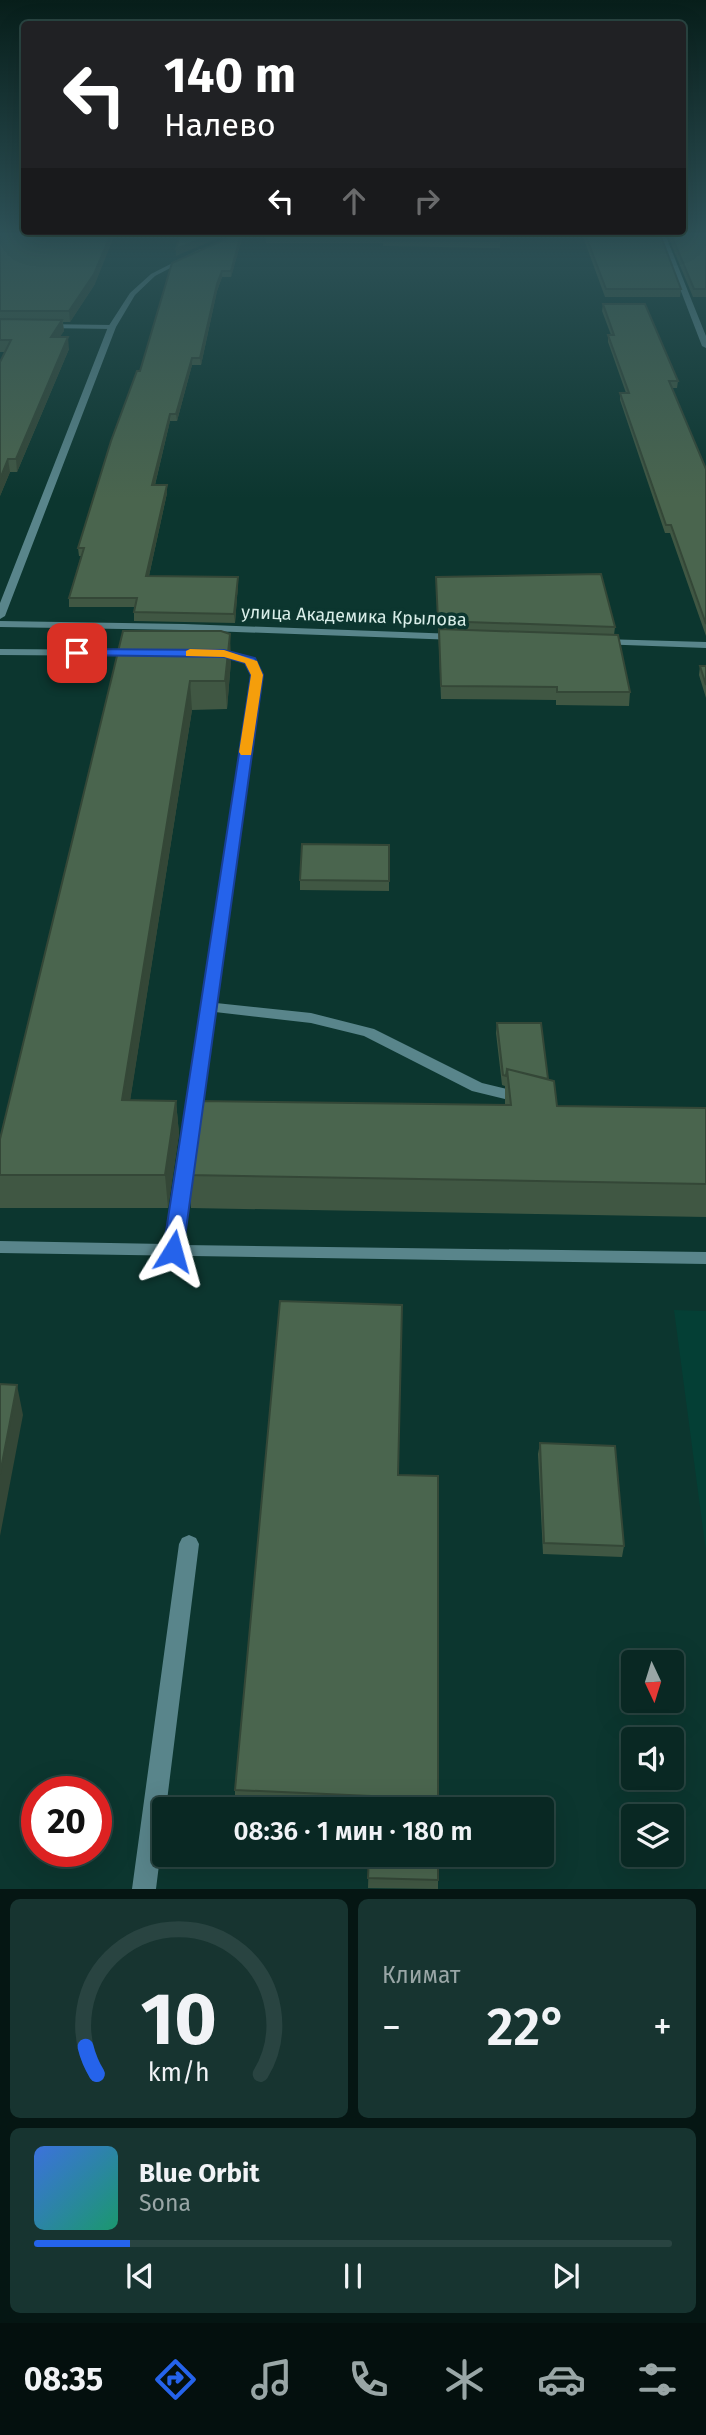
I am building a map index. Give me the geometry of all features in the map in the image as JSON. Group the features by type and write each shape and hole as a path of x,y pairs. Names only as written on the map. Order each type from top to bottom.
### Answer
{"street":[{"path":"0,615 115,322"},
{"path":"697,322 706,346"},
{"path":"41,326 112,327"},
{"name":"улица Академика Крылова","path":"0,624 473,637"},
{"path":"596,642 706,645"},
{"path":"0,652 145,653"},
{"path":"173,1251 257,675 250,661 224,653 198,653"},
{"path":"209,1007 311,1017 369,1032 477,1087 542,1104"},
{"path":"0,1247 706,1258"},
{"path":"144,1889 189,1544"}],"shaded area":[{"path":"674,1310 706,1311 706,1552"}],"building":[{"path":"0,322 61,322 51,337 68,337 16,459 8,459 0,479 0,362 11,340 0,340"},
{"path":"154,322 208,322 200,358 192,358 176,414 170,414 152,485 167,485 146,576 238,577 234,614 134,612 137,598 69,598 84,548 78,548 111,441 137,371 140,371"},
{"path":"609,322 653,322 678,381 669,381 706,469 706,624 671,525 666,525 620,393 629,393 608,335 614,335"},
{"path":"601,574 615,627 438,621 436,577"},
{"path":"439,629 618,635 630,692 557,692 557,687 441,686"},
{"path":"123,631 221,631 230,634 225,681 190,681 122,1100 176,1101 165,1175 0,1175 0,1139"},
{"path":"700,666 706,666 706,685"},
{"path":"302,844 389,845 389,881 300,880"},
{"path":"497,1023 541,1023 548,1079 507,1069 506,1076 503,1075"},
{"path":"507,1069 554,1081 557,1106 706,1108 706,1184 188,1175 198,1101 511,1105"},
{"path":"280,1301 402,1305 398,1475 438,1476 438,1797 370,1797 235,1790"},
{"path":"0,1384 17,1385 0,1474"},
{"path":"540,1443 615,1446 624,1546 544,1543"},
{"path":"368,1867 438,1867 438,1880 368,1878"}],"slow traffic":[{"path":"190,653 224,653 250,661 257,675 246,752"}],"route":[{"path":"77,653 224,653 250,661 257,675 173,1251"}]}
